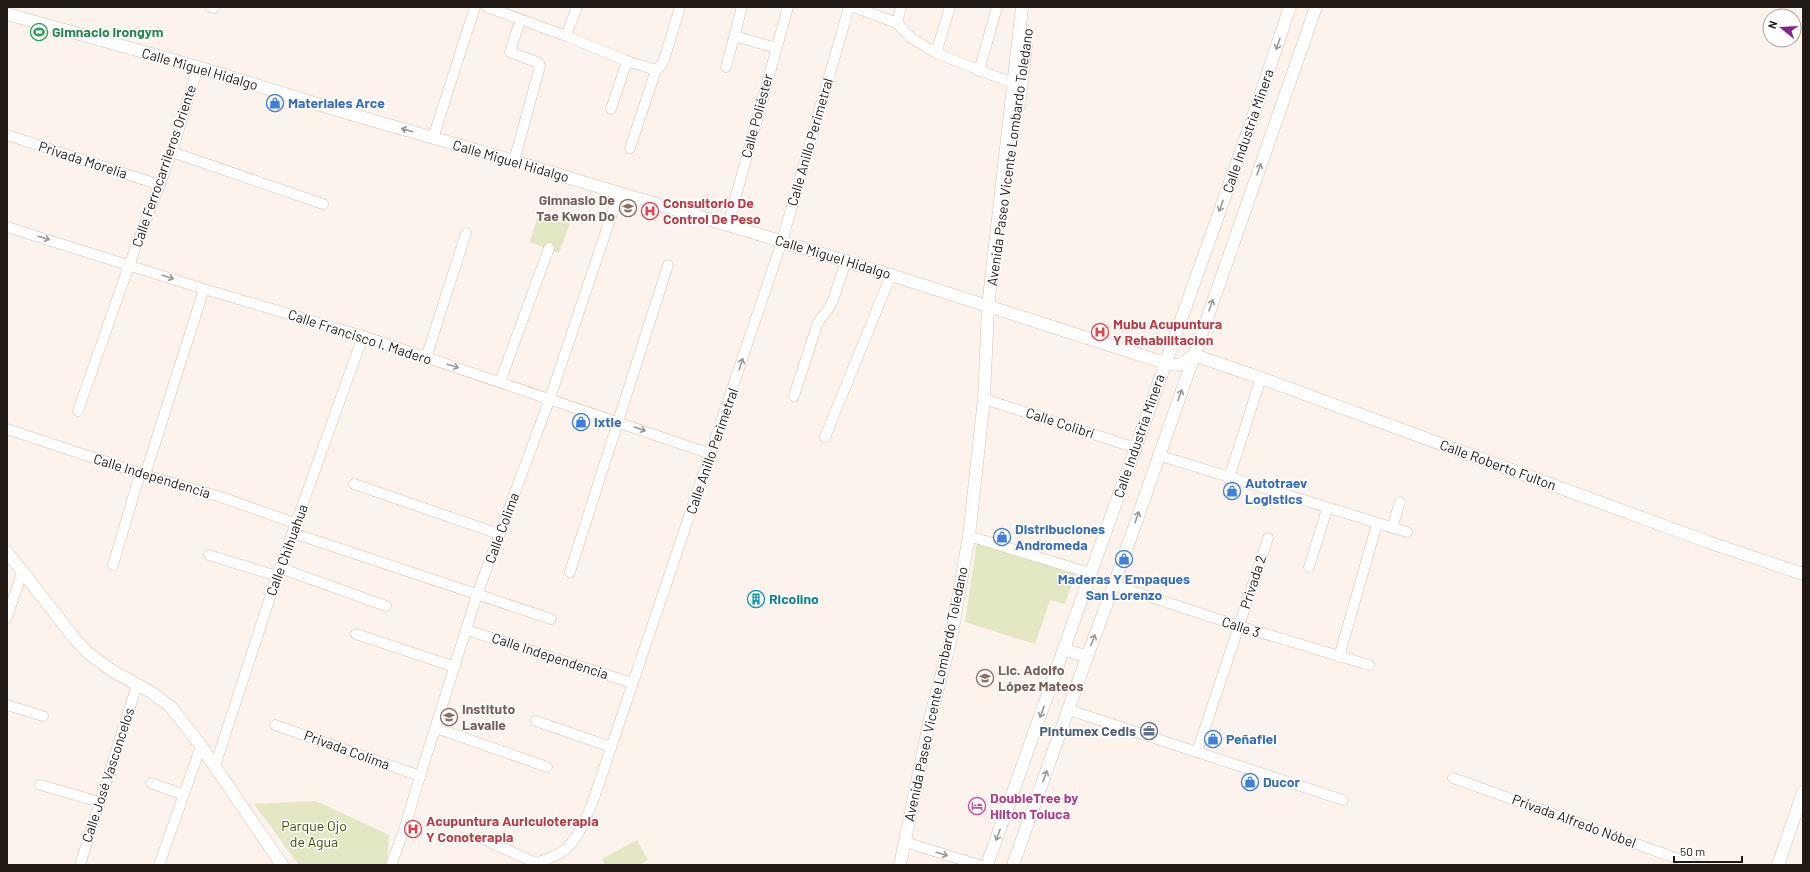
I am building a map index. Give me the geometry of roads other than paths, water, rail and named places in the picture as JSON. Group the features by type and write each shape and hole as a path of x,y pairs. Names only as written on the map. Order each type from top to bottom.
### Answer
{"main road":[{"name":"Avenida Paseo Vicente Lombardo Toledano","path":"1018,86 1022,7"},
{"name":"Avenida Paseo Vicente Lombardo Toledano","path":"900,865 930,719 951,639 969,536 984,399 988,307 1030,7"},
{"name":"Calle Industria Minera","path":"987,865 1250,126 1290,7"},
{"name":"Calle Industria Minera","path":"1013,865 1114,585 1158,455 1316,7"},
{"name":"Calle Miguel Hidalgo","path":"7,14 198,67 433,138 728,224 891,274 988,307 1165,363 1177,366 1183,364 1194,355"},
{"name":"Calle Roberto Fulton","path":"1194,355 1261,378 1708,542 1803,574"},
{"path":"7,552 74,639 88,653 101,663 151,692 170,707 201,746 282,865"},
{"path":"1064,649 1087,657"},
{"path":"1778,865 1803,792"}],"street":[{"path":"433,138 474,7"},
{"path":"487,7 566,36 627,61 660,67"},
{"path":"566,36 576,7"},
{"path":"630,148 660,67 680,7"},
{"path":"726,67 742,7"},
{"name":"Calle Poliéster","path":"728,224 788,7"},
{"name":"Calle Anillo Perimetral","path":"533,864 556,856 573,842 592,804 782,241 849,7"},
{"path":"854,7 897,23 910,37 936,53 1018,86"},
{"path":"897,23 901,7"},
{"path":"936,53 950,7"},
{"path":"979,71 997,7"},
{"path":"514,161 540,66 539,63 510,52 518,28"},
{"path":"735,36 776,48"},
{"path":"612,109 627,61"},
{"name":"Calle Ferrocarrileros Oriente","path":"78,411 129,265 172,152 198,67"},
{"name":"Privada Morelia","path":"7,135 160,185"},
{"path":"172,152 323,204"},
{"name":"Calle Colima","path":"391,865 404,830 466,630 499,534 550,398 619,193"},
{"name":"Calle Francisco I. Madero","path":"7,227 204,289 363,336 550,398 711,454"},
{"path":"426,358 466,233"},
{"path":"500,382 549,248"},
{"path":"794,396 818,322 829,308 833,300 846,261"},
{"path":"570,572 668,265"},
{"path":"825,437 891,274"},
{"path":"114,565 204,289"},
{"name":"Calle Chihuahua","path":"215,766 279,572 363,336"},
{"path":"1229,478 1261,378"},
{"name":"Calle Colibrí","path":"984,399 1136,448"},
{"name":"Calle Independencia","path":"7,429 143,475 221,497 295,529 478,595 551,619"},
{"name":"Calle Industria Minera","path":"1158,455 1327,509 1406,532"},
{"path":"354,484 499,534"},
{"path":"1392,528 1400,502"},
{"path":"1309,567 1327,509"},
{"path":"1339,657 1377,524"},
{"path":"969,536 1090,573"},
{"name":"Privada 2","path":"1197,752 1268,538"},
{"path":"209,555 279,572 386,606"},
{"path":"7,617 9,603 22,573"},
{"name":"Calle 3","path":"1114,585 1239,626 1369,665"},
{"name":"Calle Independencia","path":"466,630 632,683"},
{"path":"356,634 455,668"},
{"name":"Calle José Vasconcelos","path":"80,865 137,685"},
{"path":"7,705 43,716"},
{"path":"1069,710 1342,800"},
{"path":"536,721 611,747"},
{"name":"Privada Colima","path":"275,725 420,776"},
{"path":"436,728 547,767"},
{"path":"159,865 201,746"},
{"name":"Privada Alfredo Nóbel","path":"1453,778 1695,865"},
{"path":"151,783 184,795"},
{"path":"40,785 100,802"},
{"path":"481,838 533,864"},
{"path":"905,842 979,865"}],"place":[{"name":"Gimnacio Irongym","path":"39,32"},
{"name":"Materiales Arce","path":"275,103"},
{"name":"Gimnasio De Tae Kwon Do","path":"628,208"},
{"name":"Consultorio De Control De Peso","path":"650,211"},
{"name":"Mubu Acupuntura Y Rehabilitacion","path":"1100,332"},
{"name":"Ixtle","path":"581,422"},
{"name":"Autotraev Logistics","path":"1232,491"},
{"name":"Distribuciones Andromeda","path":"1002,537"},
{"name":"Maderas Y Empaques San Lorenzo","path":"1124,559"},
{"name":"Ricolino","path":"756,599"},
{"name":"Lic. Adolfo López Mateos","path":"985,678"},
{"name":"Instituto Lavalle","path":"449,717"},
{"name":"Pintumex Cedis","path":"1149,731"},
{"name":"Peñafiel","path":"1213,739"},
{"name":"Ducor","path":"1250,782"},
{"name":"DoubleTree by Hilton Toluca","path":"977,806"},
{"name":"Acupuntura Auriculoterapia Y Conoterapia","path":"413,829"}],"park label":[{"name":"Parque Ojo de Agua","path":"314,834"}]}
